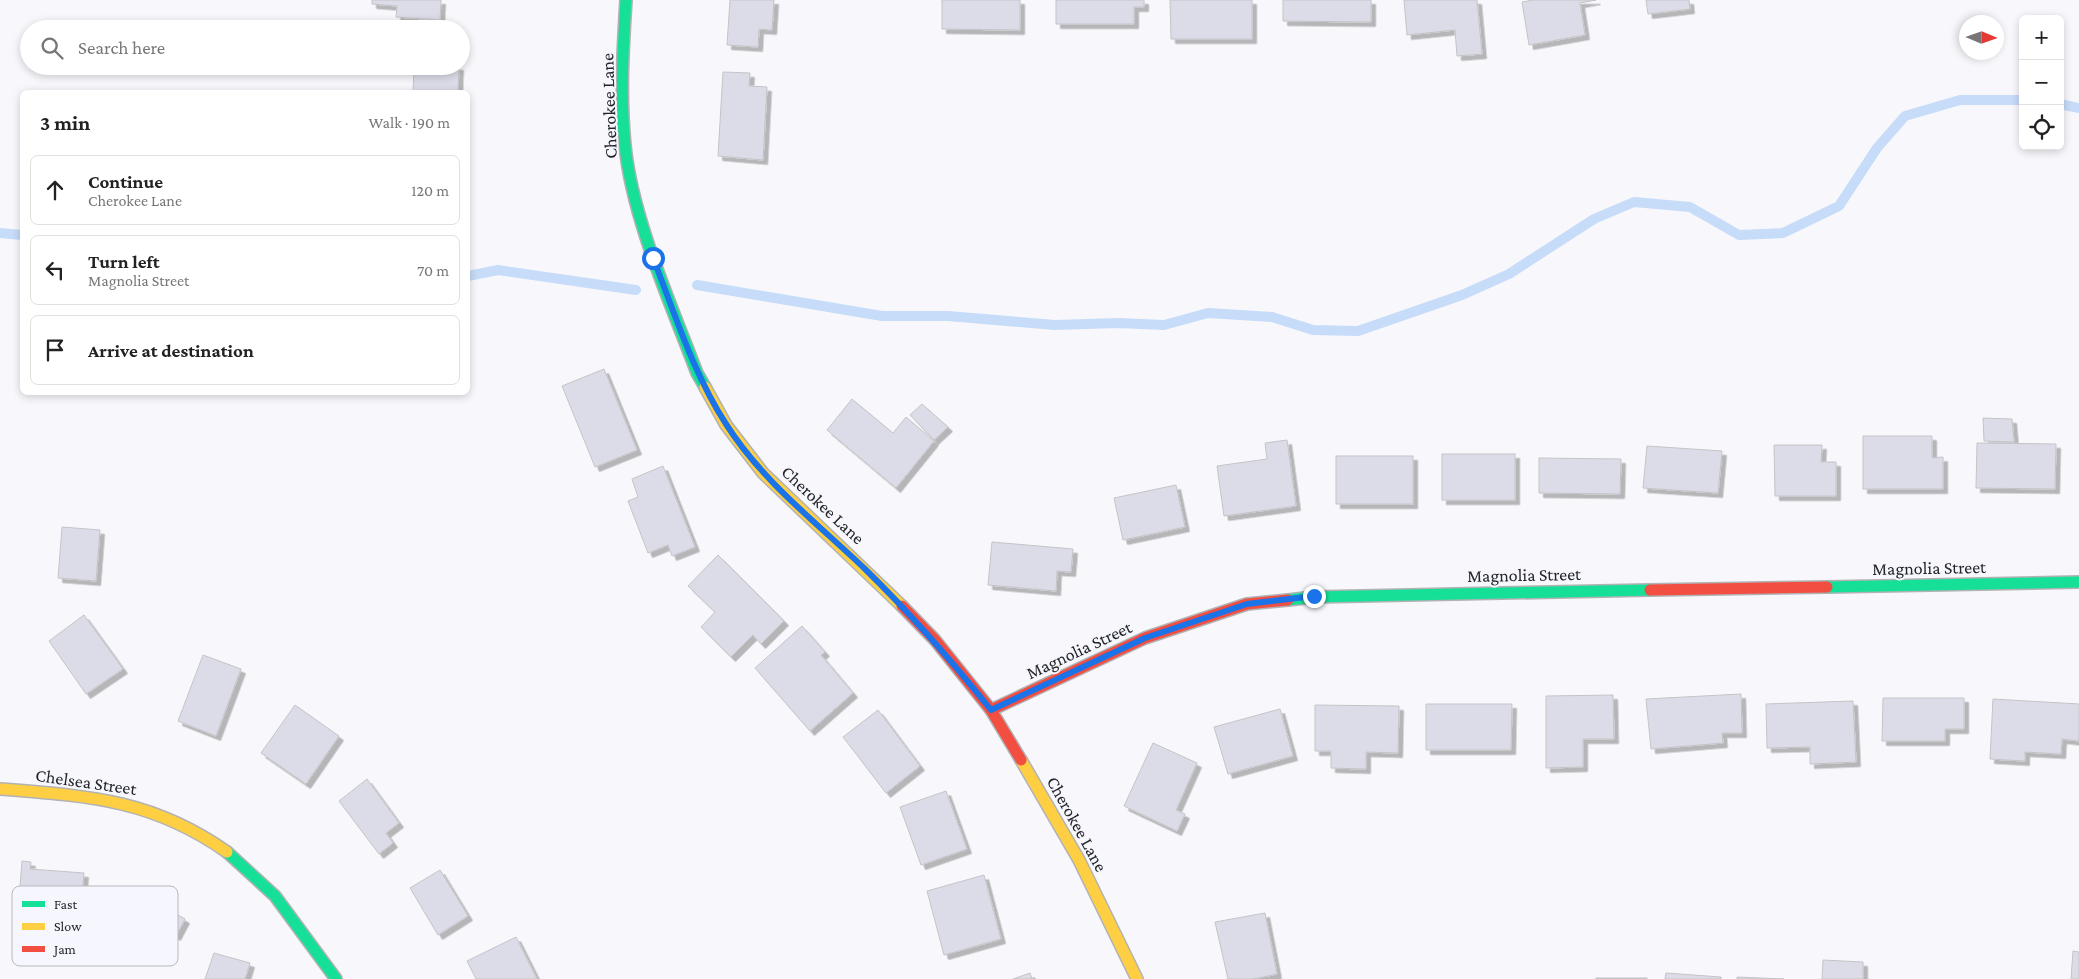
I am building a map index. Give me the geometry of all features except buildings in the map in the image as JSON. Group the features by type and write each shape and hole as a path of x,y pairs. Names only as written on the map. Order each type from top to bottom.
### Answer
{"street":[{"name":"Cherokee Lane","path":"626,0 622,70 624,146 636,199 653,258 697,372 726,425 763,473 928,633 991,710 1079,860 1137,979"},
{"name":"Magnolia Street","path":"991,710 1145,638 1247,604 1314,596 2079,582"},
{"name":"Chelsea Street","path":"0,789 103,799 144,808 184,825 221,848 264,885 301,928 336,979"}],"waterway":[{"path":"697,285 882,316 948,316 1055,325 1118,323 1164,325 1208,313 1272,317 1313,330 1358,331 1462,295 1509,274 1594,219 1634,202 1690,207 1739,235 1783,233 1839,206 1877,148 1905,116 1960,100 2019,100"},
{"path":"2064,105 2079,108"},
{"path":"0,233 20,235"},
{"path":"470,276 498,270 636,290"}],"traffic: fast":[{"path":"626,0 622,90 625,145 629,173 644,231 654,260 697,373 705,387"},
{"path":"1827,587 2079,582"},
{"path":"1288,600 1314,597 1650,590"},
{"path":"227,852 275,896 336,979"}],"traffic: slow":[{"path":"705,387 726,425 763,473 902,606"},
{"path":"1021,760 1079,860 1137,979"},
{"path":"0,789 62,794 118,803 172,821 199,834 227,852"}],"traffic: jam":[{"path":"1650,590 1827,587"},
{"path":"991,710 1145,638 1247,604 1288,600"},
{"path":"902,606 935,640 991,710 1021,760"}],"route":[{"path":"653,258 697,372 726,425 763,473 935,640 991,710 1145,638 1247,604 1314,596"}]}
